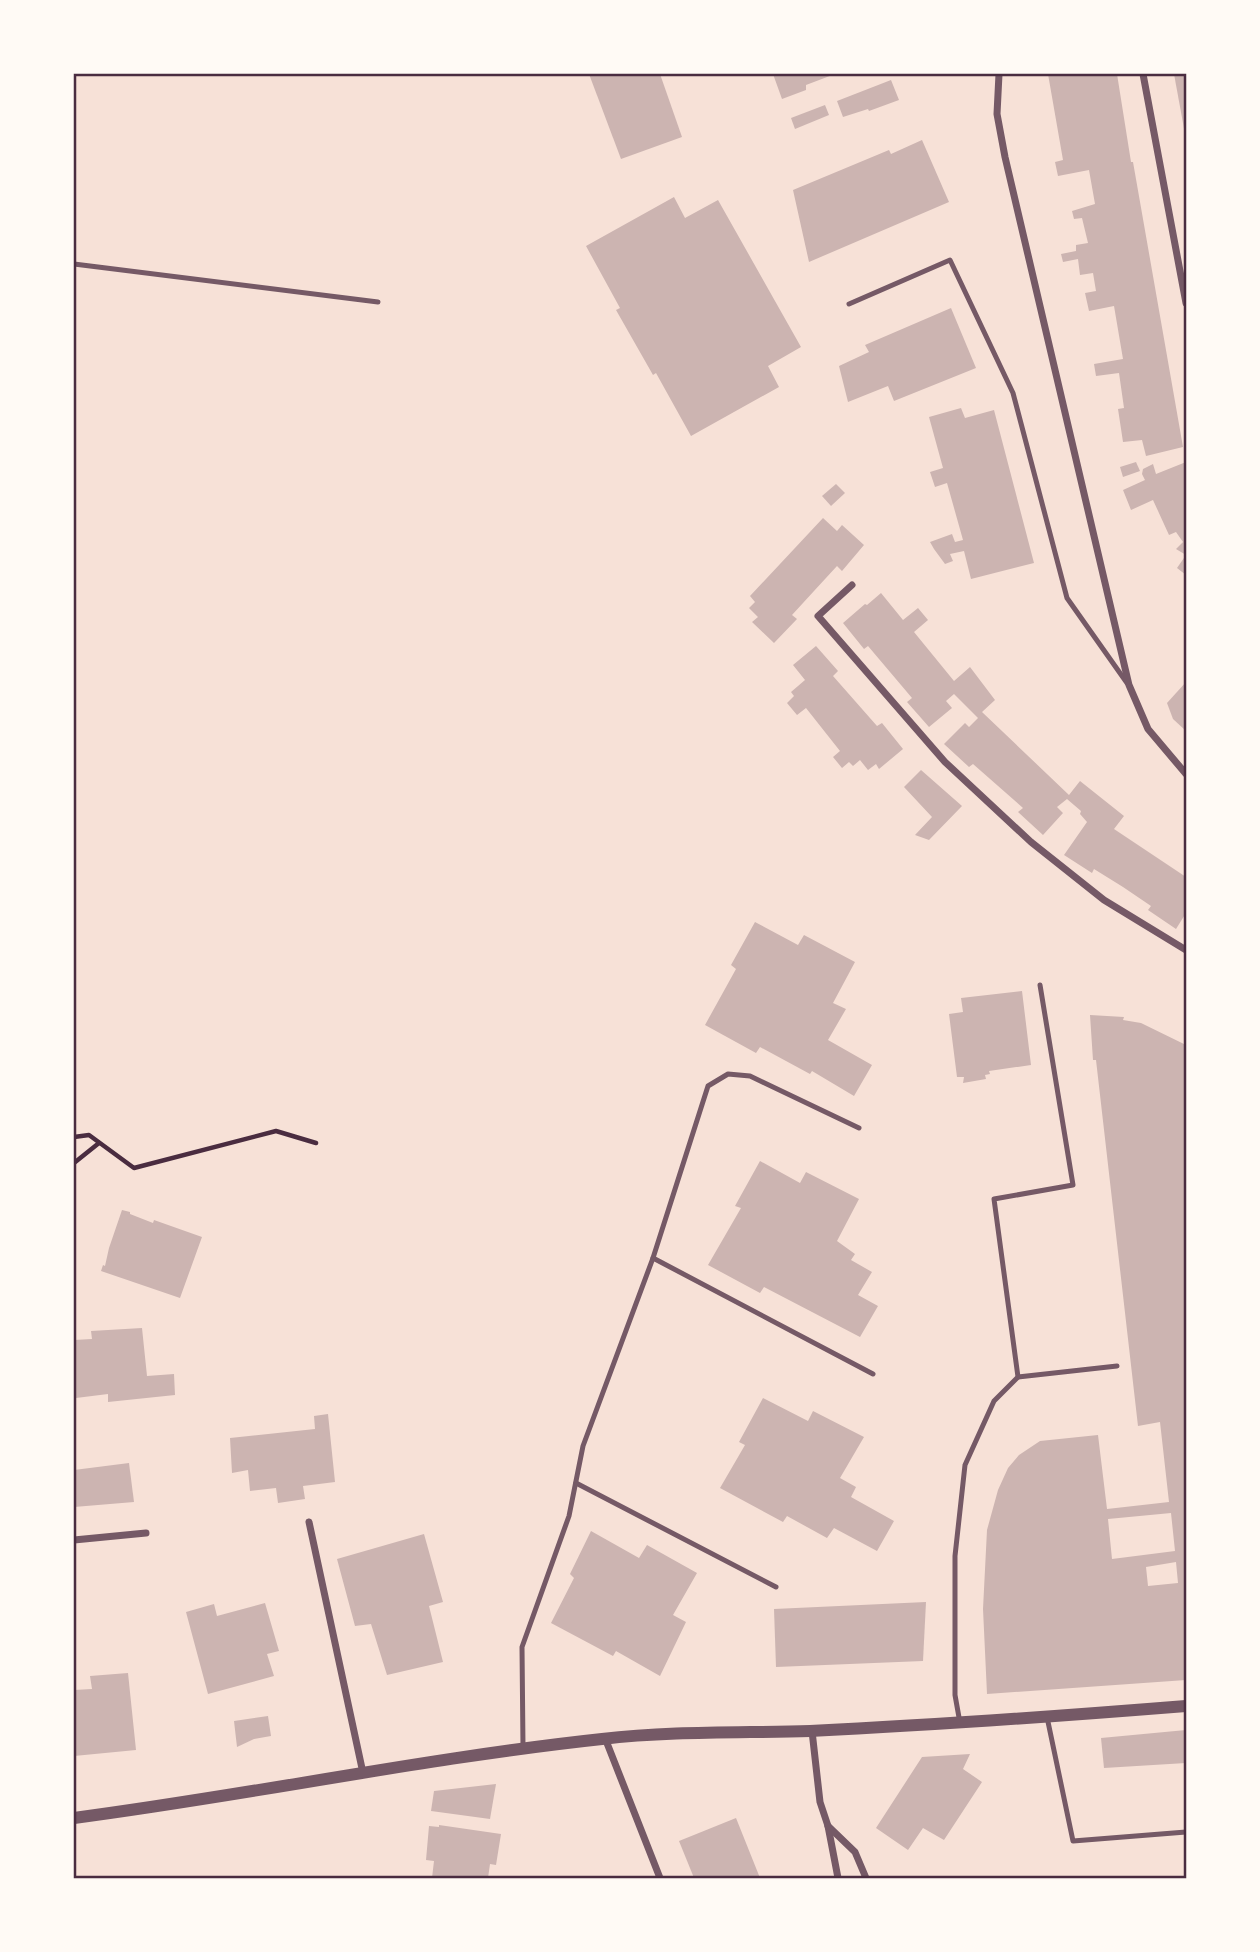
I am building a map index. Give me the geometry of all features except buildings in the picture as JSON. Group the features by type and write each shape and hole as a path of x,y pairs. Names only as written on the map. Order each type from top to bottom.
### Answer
{"street":[{"path":"999,74 997,114 1005,157 1129,685 1148,729 1186,774"},
{"path":"1143,74 1186,303"},
{"path":"852,585 818,617 946,762 1031,842 1104,900 1186,950"},
{"path":"309,1522 363,1773"},
{"path":"74,1540 146,1533"},
{"path":"74,1818 605,1738 960,1723 1186,1706"},
{"path":"812,1731 820,1802 828,1826 838,1878"},
{"path":"605,1738 660,1878"},
{"path":"828,1826 855,1852 866,1878"}],"lane":[{"path":"849,304 950,260 1013,393 1067,598 1129,685"},
{"path":"74,264 378,302"},
{"path":"1018,1377 994,1199 1073,1185 1040,985"},
{"path":"523,1749 522,1647 569,1516 583,1446 653,1258 708,1086 727,1074 750,1076 859,1128"},
{"path":"653,1258 873,1374"},
{"path":"960,1723 955,1695 954,1556 965,1465 994,1401 1018,1377 1117,1366"},
{"path":"576,1483 776,1587"},
{"path":"1047,1717 1073,1842 1186,1832"}],"path":[{"path":"74,1137 89,1135 134,1168 276,1131 316,1143"},
{"path":"74,1163 99,1143"}]}
